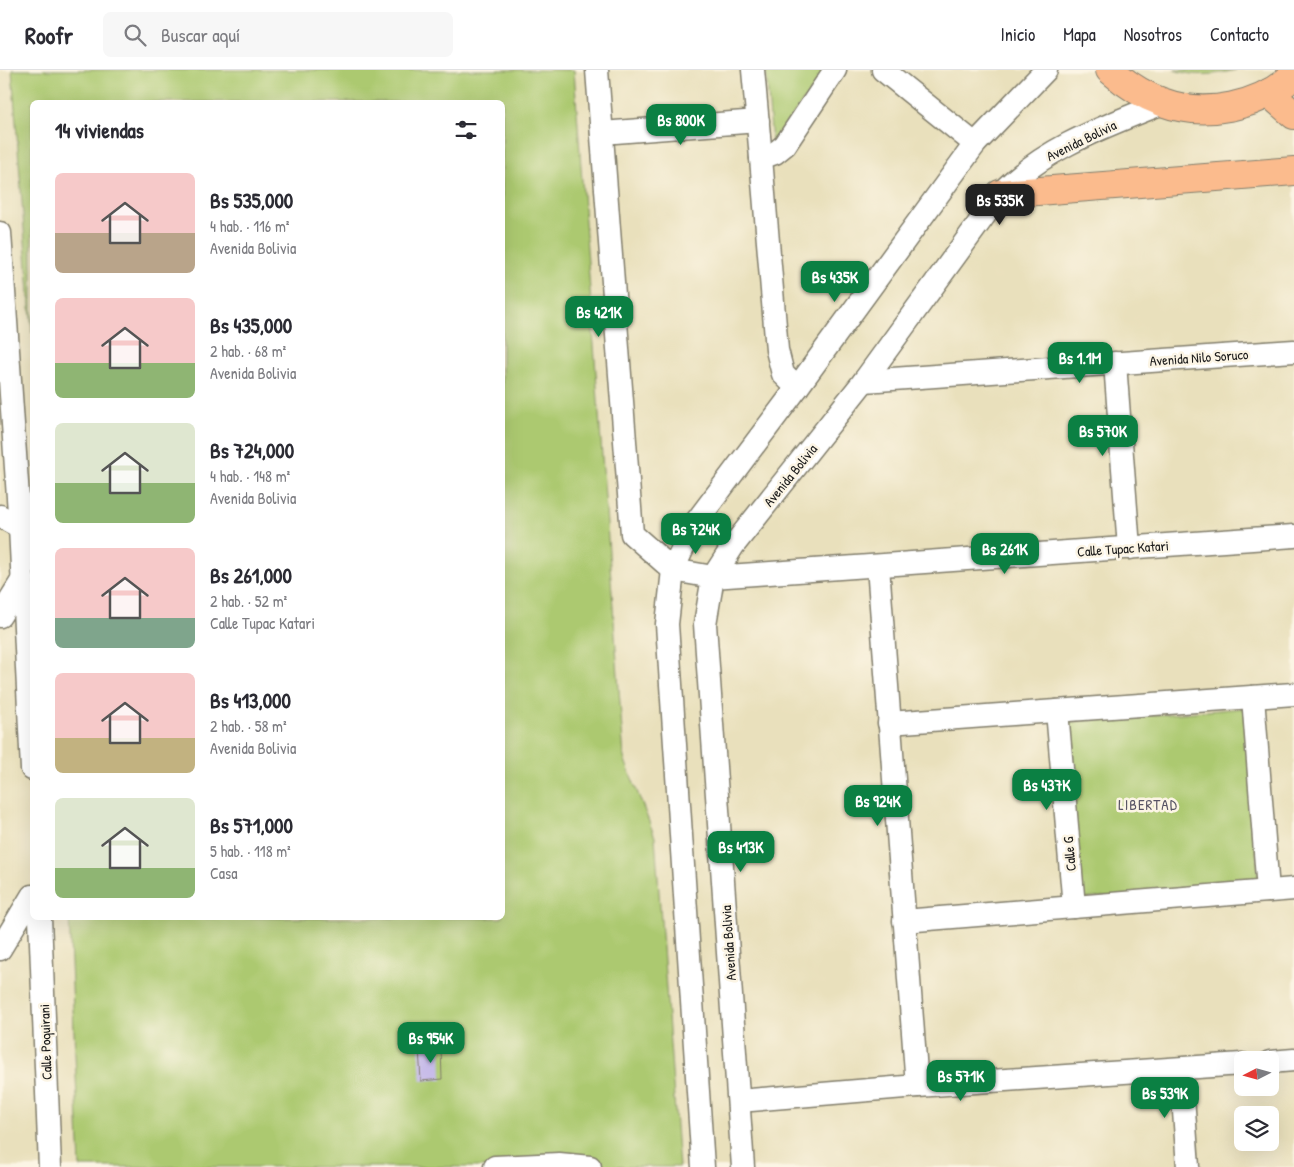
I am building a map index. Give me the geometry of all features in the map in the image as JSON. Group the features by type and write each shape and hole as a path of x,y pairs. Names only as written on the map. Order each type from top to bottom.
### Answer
{"main road":[{"path":"1110,70 1124,83 1143,94 1163,103 1185,108 1221,108 1250,102 1284,83 1294,115"},
{"path":"1000,194 1294,171"}],"street":[{"path":"597,70 632,534 673,570"},
{"path":"753,70 777,350 783,374 797,388"},
{"path":"762,158 775,153 785,145 835,70"},
{"path":"883,70 975,144"},
{"path":"702,1167 667,624 673,570 693,526 797,388 975,144 1046,70"},
{"name":"Avenida Bolivia","path":"743,1167 705,624 713,577 733,546 864,381 1000,194 1013,180 1045,156 1112,124 1163,103"},
{"path":"602,133 758,121"},
{"path":"0,233 4,331 20,526 30,727"},
{"name":"Avenida Nilo Soruco","path":"864,381 1294,351"},
{"path":"1115,363 1129,548"},
{"path":"0,516 20,526"},
{"name":"Calle Tupac Katari","path":"673,570 713,577 1294,536"},
{"path":"878,566 917,1086"},
{"path":"0,616 23,579"},
{"path":"889,723 1294,694"},
{"path":"1253,697 1268,891"},
{"name":"Calle G","path":"1057,711 1074,907"},
{"path":"904,921 1294,889"},
{"path":"0,950 30,899"},
{"name":"Calle Poquirani","path":"40,920 50,1167"},
{"path":"1279,1061 1294,1060"},
{"path":"739,1101 917,1086 1234,1065"},
{"path":"1181,1069 1188,1167"},
{"path":"495,1167 560,1164 590,1167"}],"green space":[{"path":"12,70 574,70 624,758 655,837 679,1167 80,1167 69,920 505,920 505,100 30,100 30,307"},
{"path":"766,70 827,70 772,142"},
{"path":"1174,70 1236,70 1221,73 1189,74"},
{"path":"1245,708 1259,885 1080,899 1067,722"}],"building":[{"path":"441,1047 442,1079 421,1081 419,1048"}],"district":[{"name":"LIBERTAD","path":"1148,804"}]}
